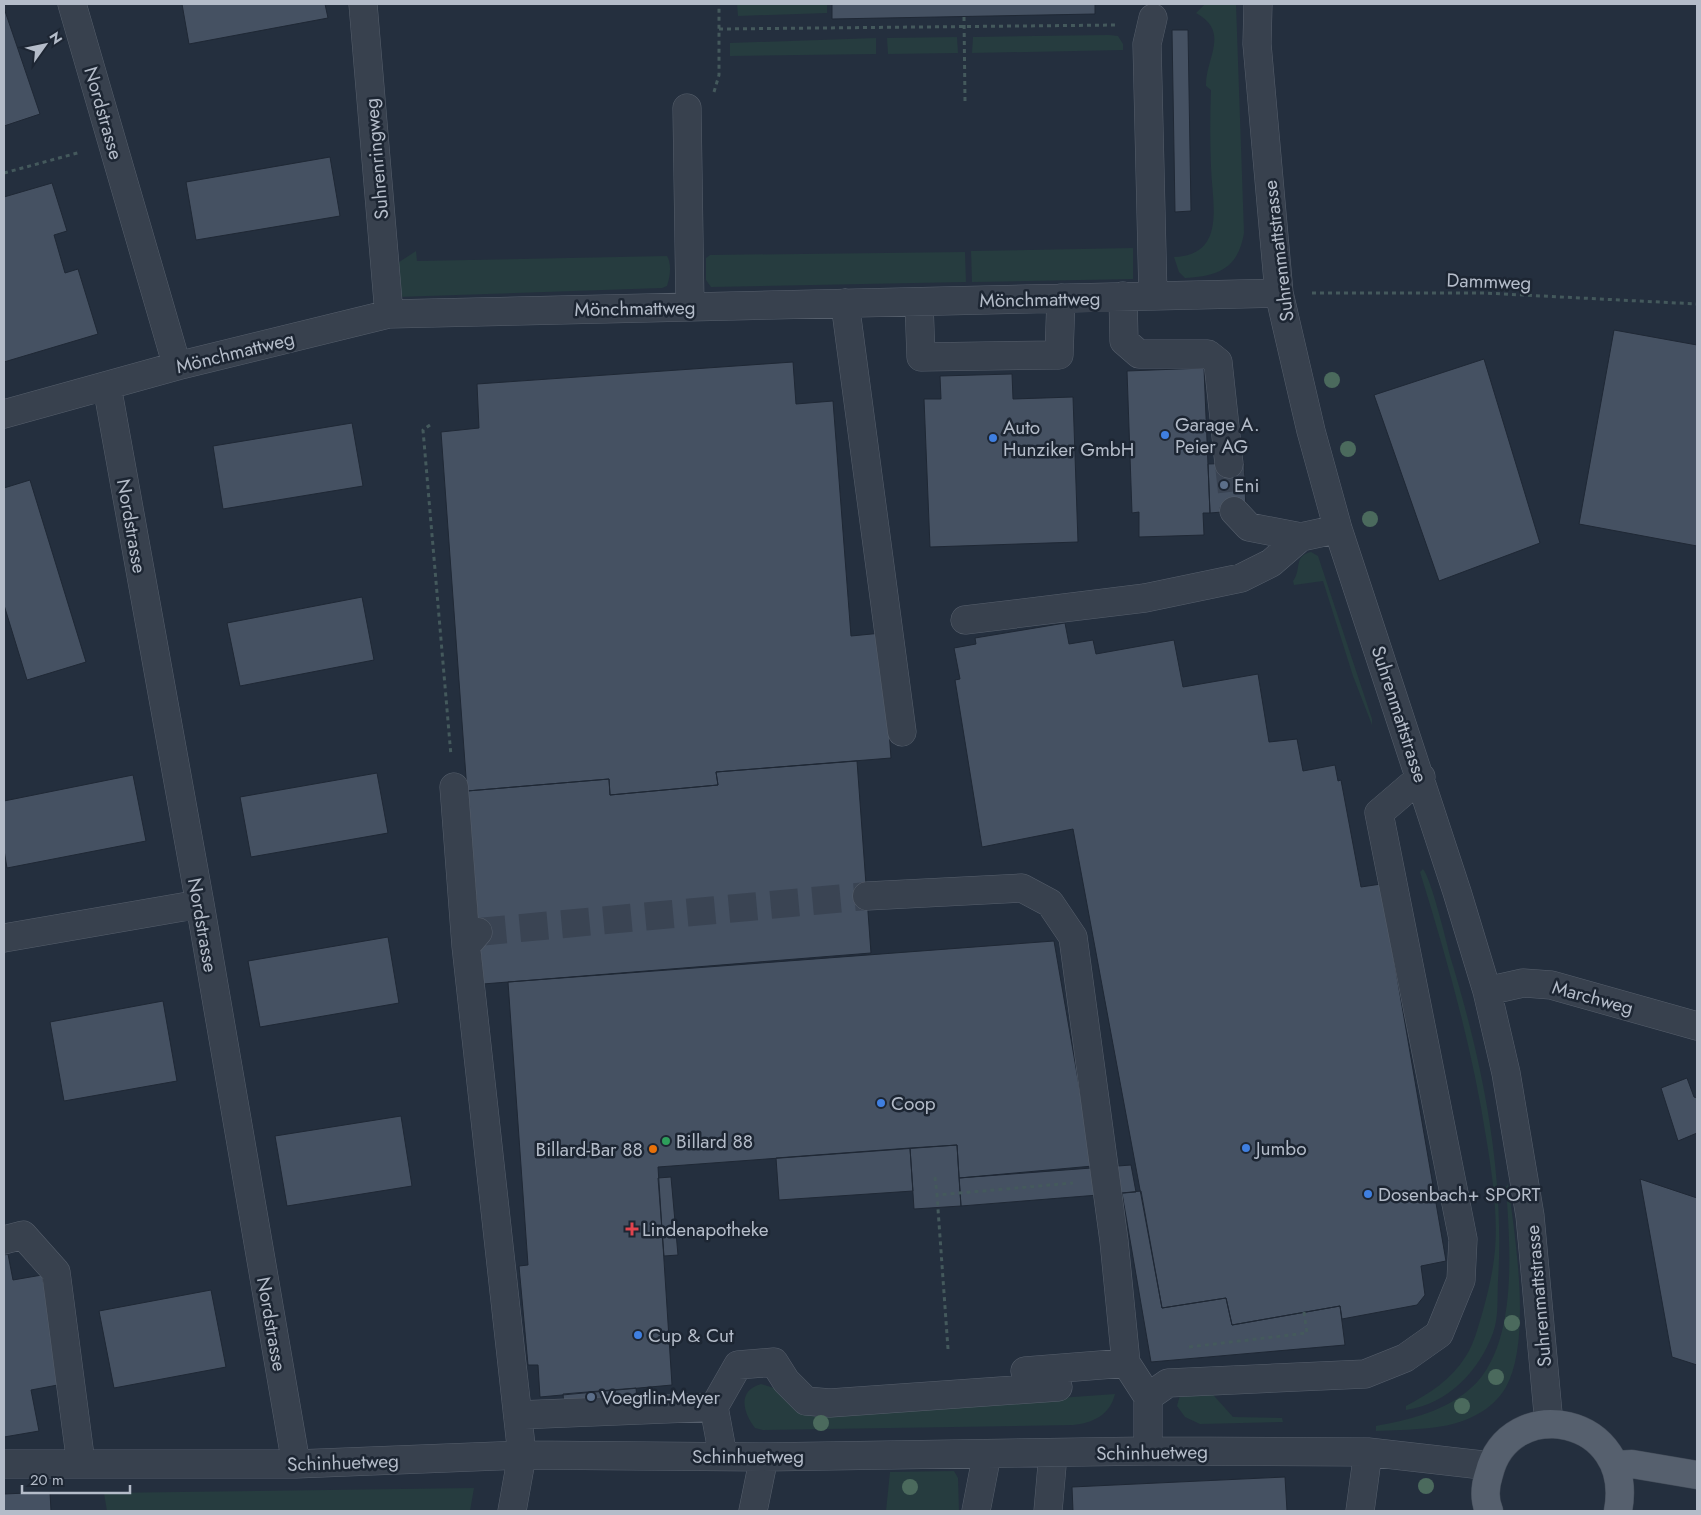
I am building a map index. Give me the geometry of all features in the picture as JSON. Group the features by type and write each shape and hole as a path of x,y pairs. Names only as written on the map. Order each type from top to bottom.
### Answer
{"main road":[{"path":"1489,1511 1486,1486 1491,1466 1500,1449 1514,1436 1530,1428 1549,1424 1569,1426 1589,1434 1604,1447 1615,1465 1620,1480 1621,1497 1618,1511"},
{"path":"1615,1465 1632,1464 1697,1475"}],"street":[{"name":"Nordstrasse","path":"72,4 177,366"},
{"name":"Suhrenringweg","path":"363,4 389,314"},
{"name":"Suhrenmattstrasse","path":"1258,4 1257,44 1279,293 1311,431 1338,529 1421,777 1487,991 1506,1073 1530,1216 1549,1424"},
{"path":"1152,21 1147,44 1153,296"},
{"path":"690,307 700,103"},
{"name":"Mönchmattweg","path":"4,414 177,366 389,314 1279,293"},
{"path":"1122,296 1124,341 1139,354 1208,354 1218,362 1229,464"},
{"path":"919,302 921,357 1050,355 1059,354 1061,298"},
{"path":"845,303 902,732"},
{"name":"Nordstrasse","path":"107,386 200,904 296,1464"},
{"path":"1234,511 1249,527 1301,537 1338,529"},
{"path":"965,620 1145,598 1241,578 1271,563 1301,537"},
{"path":"1148,1397 1168,1383 1364,1374 1405,1358 1439,1334 1461,1280 1463,1239 1379,813 1421,777"},
{"path":"454,787 472,939 522,1455 512,1511"},
{"path":"867,896 1022,888 1050,903 1073,937 1114,1241 1126,1363 1148,1397 1148,1451"},
{"path":"4,938 200,904"},
{"name":"Marchweg","path":"1487,991 1523,983 1551,985 1697,1026"},
{"path":"4,1240 23,1235 56,1272 81,1464"},
{"path":"723,1456 714,1407 738,1365 774,1362 786,1381 806,1401 830,1403 1058,1387"},
{"path":"860,1382 1126,1363"},
{"path":"518,1415 714,1407"},
{"name":"Schinhuetweg","path":"4,1464 296,1464 522,1455 764,1457 1053,1454 1148,1451 1368,1452 1491,1466"},
{"path":"1360,1511 1368,1452"},
{"path":"976,1511 987,1454"},
{"path":"1048,1511 1053,1454"},
{"path":"754,1511 764,1457"}],"path":[{"path":"700,103 719,75 719,4"},
{"path":"964,17 965,102"},
{"path":"719,28 964,27 1152,21"},
{"path":"4,173 113,143"},
{"name":"Dammweg","path":"1279,293 1484,293 1697,304"},
{"path":"430,424 423,430 454,787"},
{"path":"935,1177 937,1195"}],"green space":[{"path":"737,4 827,4 827,13 738,16"},
{"path":"1205,4 1236,4 1244,233 1237,255 1225,268 1207,275 1185,278 1179,272 1174,257 1191,254 1202,247 1209,237 1213,225 1210,138 1211,90 1206,86 1214,37 1212,29 1206,20 1196,13"},
{"path":"1118,36 1123,44 1123,50 972,53 973,37"},
{"path":"957,37 958,53 888,54 887,38"},
{"path":"876,38 876,54 730,56 730,43"},
{"path":"1133,248 1133,279 972,282 971,251"},
{"path":"416,251 417,261 667,256 670,263 670,271 667,286 662,288 396,297 390,268"},
{"path":"965,252 966,282 711,287 706,280 706,258 710,255"},
{"path":"1311,552 1318,556 1372,719 1372,725 1353,676 1323,581 1294,585 1293,581 1296,577 1300,560 1305,554"},
{"path":"1423,869 1434,896 1462,995 1489,1116 1498,1198 1497,1307 1493,1333 1487,1347 1460,1384 1435,1401 1421,1407 1406,1410 1406,1406 1447,1379 1469,1351 1474,1341 1492,1274 1496,1236 1492,1179 1474,1070 1440,937 1420,872"},
{"path":"1508,1184 1517,1259 1520,1316 1514,1367 1506,1387 1489,1406 1480,1413 1465,1420 1440,1427 1376,1431 1376,1426 1422,1415 1444,1406 1465,1393 1483,1375 1495,1352 1503,1326 1508,1298 1509,1239 1506,1187"},
{"path":"761,1384 774,1388 792,1404 1059,1398 1115,1394 1113,1401 1100,1417 1073,1425 763,1430 755,1428 745,1409 744,1403 748,1392 753,1387"},
{"path":"1207,1388 1233,1417 1282,1418 1283,1422 1200,1424 1185,1417 1177,1406 1180,1395"},
{"path":"954,1471 958,1478 959,1511 886,1511 890,1472"},
{"path":"474,1488 470,1511 107,1511 104,1493"}],"building":[{"path":"182,4 325,4 328,18 189,44"},
{"path":"832,4 1095,4 1095,14 832,19"},
{"path":"4,8 40,114 4,126"},
{"path":"1172,30 1188,30 1191,211 1175,212"},
{"path":"330,157 340,216 196,240 186,182"},
{"path":"52,183 67,231 54,235 65,273 78,269 98,334 4,362 4,197"},
{"path":"1614,330 1697,345 1697,546 1579,524"},
{"path":"1484,359 1540,543 1439,581 1374,395"},
{"path":"793,362 796,404 833,401 851,636 882,633 891,758 716,772 718,785 610,795 609,779 467,791 441,432 479,428 477,384"},
{"path":"1204,368 1210,513 1203,513 1204,535 1139,537 1139,512 1132,513 1127,371"},
{"path":"1012,374 1013,399 1073,397 1078,542 930,547 924,399 941,399 940,376"},
{"path":"352,423 363,486 223,509 213,446"},
{"path":"1244,463 1246,510 1210,513 1208,464"},
{"path":"30,480 86,662 27,680 4,605 4,488"},
{"path":"362,597 374,660 240,686 227,623"},
{"path":"1065,623 1069,644 1093,640 1096,654 1174,640 1183,687 1258,674 1269,742 1297,739 1303,771 1335,765 1338,781 1341,780 1361,887 1381,884 1446,1261 1421,1266 1425,1295 1417,1305 1342,1319 1340,1306 1232,1325 1226,1298 1162,1308 1073,829 982,847 955,680 960,679 954,648 976,644 975,638"},
{"path":"857,761 871,953 483,984 467,791 609,779 610,795 718,785 716,772"},
{"path":"377,773 388,833 251,857 240,797"},
{"path":"133,775 146,841 7,868 4,850 4,801"},
{"path":"388,937 399,1003 260,1027 248,961"},
{"path":"1054,941 1093,1166 959,1178 957,1145 658,1167 672,1385 540,1397 538,1365 528,1365 519,1266 528,1265 508,982"},
{"path":"163,1001 177,1081 64,1101 50,1022"},
{"path":"1687,1078 1694,1097 1697,1098 1697,1133 1678,1141 1661,1088"},
{"path":"401,1116 412,1186 287,1206 275,1136"},
{"path":"957,1145 961,1206 914,1209 910,1148"},
{"path":"910,1148 913,1191 779,1200 776,1158"},
{"path":"1131,1165 1136,1192 961,1206 959,1178"},
{"path":"671,1177 678,1255 664,1256 658,1178"},
{"path":"1640,1179 1697,1198 1697,1365 1672,1357"},
{"path":"1141,1191 1162,1308 1226,1298 1232,1325 1340,1306 1345,1345 1151,1362 1122,1193"},
{"path":"8,1254 13,1280 42,1275 63,1384 31,1390 39,1431 4,1437 4,1255"},
{"path":"211,1290 226,1367 114,1388 99,1311"},
{"path":"636,1388 637,1400 564,1405 563,1394"},
{"path":"1285,1477 1287,1511 1073,1511 1072,1487"},
{"path":"50,1492 51,1511 4,1511 4,1494"}],"tunnel":[{"path":"1229,464 1234,511"},
{"path":"478,932 867,896"}],"place":[{"name":"Garage A. Peier AG","path":"1165,435"},
{"name":"Auto Hunziker GmbH","path":"993,438"},
{"name":"Eni","path":"1224,485"},
{"name":"Coop","path":"881,1103"},
{"name":"Billard 88","path":"666,1141"},
{"name":"Jumbo","path":"1246,1148"},
{"name":"Billard-Bar 88","path":"653,1149"},
{"name":"Dosenbach+ SPORT","path":"1368,1194"},
{"name":"Lindenapotheke","path":"632,1229"},
{"name":"Cup & Cut","path":"638,1335"},
{"name":"Voegtlin-Meyer","path":"591,1397"}]}
